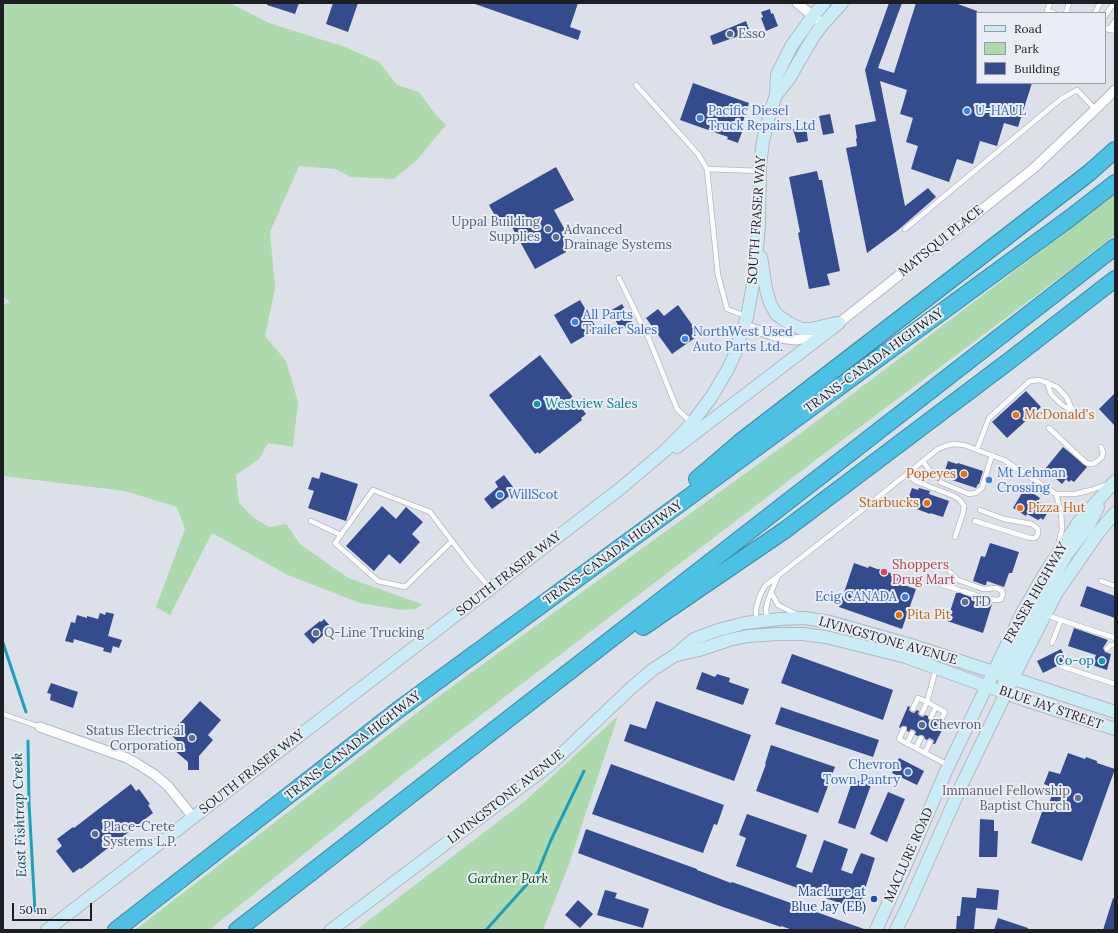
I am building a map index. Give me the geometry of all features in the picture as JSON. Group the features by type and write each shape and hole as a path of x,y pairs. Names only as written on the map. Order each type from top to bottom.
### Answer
{"highway":[{"path":"611,554 739,443 1089,173 1115,150"},
{"name":"TRANS-CANADA HIGHWAY","path":"116,930 398,710 1070,218 1115,183"},
{"path":"237,930 1115,247"},
{"path":"520,710 784,530 1009,361 1115,279"},
{"path":"1009,361 1115,292"}],"street":[{"path":"797,3 823,24"},
{"name":"SOUTH FRASER WAY","path":"46,930 621,488 667,449 692,423 712,396 725,374 734,356 746,322 754,278 759,226 760,171 763,141 776,95 777,75 792,45 824,3"},
{"name":"SOUTH FRASER WAY","path":"776,95 789,79 823,24 842,3"},
{"name":"MATSQUI PLACE","path":"746,322 781,338 795,340 809,338 839,323 1034,168 1096,110 1115,90"},
{"path":"759,226 764,275 770,303 776,314 789,323 802,328 812,329 839,323"},
{"path":"621,488 661,460 839,323"},
{"name":"FRASER HIGHWAY","path":"1006,693 1004,676 1022,613 1045,573 1078,523 1115,481"},
{"path":"1004,676 1034,611 1067,554 1089,525 1105,493"},
{"name":"FRASER HIGHWAY","path":"1004,676 1045,615 1057,592 1098,533 1115,513"},
{"name":"LIVINGSTONE AVENUE","path":"331,930 550,765 630,689 652,670 674,656 694,639 718,630 745,623 805,618 830,622 911,645 1004,676"},
{"path":"762,621 763,635"},
{"name":"LIVINGSTONE AVENUE","path":"674,656 748,636 803,634 826,637 906,657 986,686"},
{"name":"MACLURE ROAD","path":"876,930 949,765 986,686 1004,676"},
{"name":"BLUE JAY STREET","path":"1004,676 1115,712"},
{"name":"BLUE JAY STREET","path":"986,686 1115,729"},
{"name":"MACLURE ROAD","path":"896,930 962,784 1006,693"},
{"path":"40,727 127,758 136,763 155,775 168,786 194,817"}],"lane":[{"path":"1050,3 1047,11 1050,12"},
{"path":"1096,12 1100,3"},
{"path":"1106,15 1114,3"},
{"path":"1107,29 1115,21"},
{"path":"1107,29 1115,31"},
{"path":"636,85 698,154 707,169 718,275 727,309 746,322"},
{"path":"905,229 1061,99 1077,90 1096,110"},
{"path":"707,169 760,171"},
{"path":"620,278 649,338 677,409 692,423"},
{"path":"977,450 989,418 1030,381 1040,380 1047,382 1057,387 1067,398 1073,412 1061,404 1051,394 1047,382"},
{"path":"1049,428 1089,464 1095,463 1102,456 1103,452 1101,447"},
{"path":"762,621 756,609 760,595 766,586 938,449 953,444 964,445 992,455 1010,463 1056,494 1075,494 1115,481"},
{"path":"923,461 940,482 969,494 976,493 982,488 992,455"},
{"path":"907,473 915,481 954,496 960,500 964,506 955,537"},
{"path":"452,541 405,587 378,581 335,543 373,490 430,512 490,588"},
{"path":"1055,558 1062,529 1061,512 1056,494"},
{"path":"975,521 1030,538 1037,536 1038,529 1032,524 1004,519 980,510"},
{"path":"311,520 341,535"},
{"path":"940,584 987,599 1001,599 1003,595 1002,591 997,588 983,589 958,580 950,572"},
{"path":"762,621 771,592 778,577"},
{"path":"1101,581 1115,586"},
{"path":"771,592 778,605 805,618"},
{"path":"1045,615 1115,638"},
{"path":"1052,644 1060,620"},
{"path":"1107,649 1111,645 1115,645"},
{"path":"1061,666 1115,684"},
{"path":"922,713 927,702 936,668"},
{"path":"913,709 918,698 927,702 945,712 940,722"},
{"path":"931,718 936,708"},
{"path":"3,714 40,727"},
{"path":"904,729 899,739 949,765"},
{"path":"907,744 912,733"},
{"path":"916,748 921,738"},
{"path":"925,753 930,742"}],"green space":[{"path":"3,3 230,3 269,23 345,47 379,62 397,85 419,92 436,115 446,125 417,160 394,179 351,177 335,169 299,166 270,232 275,288 265,336 286,361 298,402 293,447 268,443 259,459 236,475 239,503 254,518 269,527 286,524 300,544 348,578 422,604 416,609 401,610 360,603 288,575 212,533 170,615 156,607 185,529 177,507 125,491 3,476 3,304 11,303 3,296"},
{"path":"1115,194 1115,235 821,456 410,769 209,930 135,930 435,699 801,433"},
{"name":"Gardner Park","path":"618,716 568,867 543,930 356,930 524,802"}],"building":[{"path":"267,3 299,3 295,14 267,5"},
{"path":"333,3 358,3 348,32 326,24"},
{"path":"475,3 578,3 570,27 581,31 578,40"},
{"name":"U-HAUL","path":"889,3 902,3 878,68 894,73 916,3 955,3 977,11 976,84 1032,84 1018,127 1004,123 997,146 980,141 973,164 957,159 949,182 911,169 918,146 906,142 913,118 900,114 907,90 880,81 905,206 928,188 936,197 897,231 867,253 846,148 857,146 855,125 876,121 865,70"},
{"path":"770,9 771,14 773,13 778,26 766,31 761,18 763,17 761,12"},
{"name":"Esso","path":"746,21 750,32 713,45 710,36"},
{"path":"693,83 749,103 740,131 742,132 738,143 727,139 728,137 680,120"},
{"path":"830,114 834,133 823,135 819,116"},
{"path":"806,126 808,141 797,143 793,129"},
{"path":"556,167 574,200 554,210 565,230 561,232 568,244 563,246 566,252 535,269 507,218 499,223 489,205"},
{"path":"817,171 819,180 822,180 840,271 827,274 830,285 809,289 789,177"},
{"name":"All Parts Trailer Sales","path":"580,300 597,329 571,344 554,315"},
{"path":"622,304 633,324 621,330 610,311"},
{"path":"678,305 693,326 696,324 701,331 699,335 672,354 646,318 658,309 664,316"},
{"name":"Westview Sales","path":"540,355 586,414 581,418 582,420 539,454 538,452 535,454 489,395"},
{"name":"McDonald's","path":"1026,391 1041,407 1007,438 992,422"},
{"path":"1115,393 1115,426 1099,409"},
{"path":"1063,447 1087,467 1074,482 1071,480 1069,482 1066,479 1062,484 1045,469"},
{"name":"Popeyes","path":"948,461 983,471 979,484 976,488 943,477"},
{"path":"321,472 358,484 346,521 308,508 314,491 308,489 312,477 319,479"},
{"name":"WillScot","path":"504,475 516,491 492,509 484,499 498,487 495,482"},
{"name":"Starbucks","path":"912,488 930,491 929,494 949,501 943,517 906,505"},
{"path":"1025,488 1040,498 1038,501 1047,506 1045,510 1048,512 1043,520 1041,518 1038,520 1027,514 1026,516 1013,508"},
{"path":"382,506 396,519 406,507 423,522 412,534 420,542 400,564 389,554 374,571 346,546"},
{"path":"990,543 1019,552 1012,573 1009,573 1004,587 987,581 986,585 984,585 973,581 981,556 985,557"},
{"path":"854,563 868,568 869,566 886,570 896,575 895,577 900,579 898,583 916,589 902,629 839,607"},
{"path":"1087,586 1115,596 1115,618 1080,606"},
{"path":"956,593 992,604 983,633 947,621"},
{"path":"106,612 114,614 108,636 122,640 119,648 113,646 111,653 103,651 104,648 74,639 73,643 65,641 71,622 75,623 77,615 98,619 100,613 105,615"},
{"name":"Q-Line Trucking","path":"324,619 330,626 327,629 328,631 313,644 304,634"},
{"path":"1074,628 1108,640 1103,648 1105,652 1111,654 1107,670 1092,665 1096,655 1068,646"},
{"name":"Co-op","path":"1061,649 1067,661 1059,663 1057,666 1043,673 1037,661"},
{"path":"792,654 893,690 883,720 781,683"},
{"path":"702,672 715,677 717,674 730,678 729,682 749,689 743,705 696,689"},
{"path":"51,683 78,692 73,708 50,700 51,694 47,693"},
{"name":"Status Electrical Corporation","path":"200,701 221,720 208,735 213,740 199,756 199,770 188,770 188,762 174,750 174,746 178,742 170,734"},
{"path":"656,701 751,735 734,781 624,741 630,724 646,729"},
{"name":"Chevron","path":"908,706 910,707 909,710 911,712 914,713 917,710 919,711 918,714 920,716 923,717 925,715 928,716 928,719 930,720 937,720 937,724 939,725 942,725 943,723 945,724 935,744 933,744 934,741 932,739 929,738 927,740 922,735 915,735 916,732 914,730 911,729 909,732 905,726 899,727"},
{"path":"781,707 879,740 873,757 775,724"},
{"path":"771,745 835,767 818,813 756,791"},
{"name":"Immanuel Fellowship Baptist Church","path":"1068,753 1085,759 1086,757 1097,761 1097,763 1115,769 1082,861 1031,843 1043,809 1047,810 1054,788 1044,784 1049,771 1060,774"},
{"name":"Chevron Town Pantry","path":"899,758 924,771 917,785 892,773"},
{"path":"611,764 724,805 717,825 714,824 703,853 592,814"},
{"path":"853,779 871,785 855,829 838,823"},
{"name":"Place-Crete Systems L.P.","path":"131,784 136,791 139,789 150,804 148,805 153,813 81,869 80,868 73,873 56,851 62,846 57,839 73,827 74,828"},
{"path":"888,792 905,799 887,842 870,834"},
{"path":"747,814 807,835 796,867 812,873 824,840 848,849 841,870 852,874 861,853 875,858 859,910 736,866 746,838 739,835"},
{"path":"980,819 994,820 994,831 998,831 997,857 979,857"},
{"path":"586,829 697,869 731,883 732,882 864,929 793,930 723,907 578,853"},
{"path":"977,888 999,890 997,910 976,908 974,930 956,930 957,916 960,916 962,897 976,898"},
{"path":"605,890 617,893 615,898 649,909 643,928 597,915"},
{"path":"1113,898 1115,899 1115,930 1103,930"},
{"path":"578,900 593,914 580,928 565,915"},
{"path":"998,918 1028,928 1028,930 994,930"}],"waterway":[{"name":"East Fishtrap Creek","path":"3,643 26,712"},
{"name":"East Fishtrap Creek","path":"28,741 29,803 35,911"},
{"path":"486,930 538,872 551,840 584,771"}],"place":[{"name":"Esso","path":"730,34"},
{"name":"U-HAUL","path":"967,111"},
{"name":"Pacific Diesel Truck Repairs Ltd","path":"700,118"},
{"name":"Uppal Building Supplies","path":"548,229"},
{"name":"Advanced Drainage Systems","path":"556,237"},
{"name":"All Parts Trailer Sales","path":"575,322"},
{"name":"NorthWest Used Auto Parts Ltd.","path":"685,339"},
{"name":"Westview Sales","path":"537,404"},
{"name":"McDonald's","path":"1016,415"},
{"name":"Popeyes","path":"964,474"},
{"name":"Mt Lehman Crossing","path":"989,480"},
{"name":"WillScot","path":"500,495"},
{"name":"Starbucks","path":"927,503"},
{"name":"Pizza Hut","path":"1020,508"},
{"name":"Shoppers Drug Mart","path":"884,572"},
{"name":"Ecig CANADA","path":"905,597"},
{"name":"TD","path":"965,602"},
{"name":"Pita Pit","path":"899,615"},
{"name":"Q-Line Trucking","path":"316,633"},
{"name":"Co-op","path":"1102,661"},
{"name":"Chevron","path":"922,725"},
{"name":"Status Electrical Corporation","path":"192,738"},
{"name":"Chevron Town Pantry","path":"908,772"},
{"name":"Immanuel Fellowship Baptist Church","path":"1078,798"},
{"name":"Place-Crete Systems L.P.","path":"95,834"},
{"name":"MacLure at Blue Jay (EB)","path":"874,899"}]}
